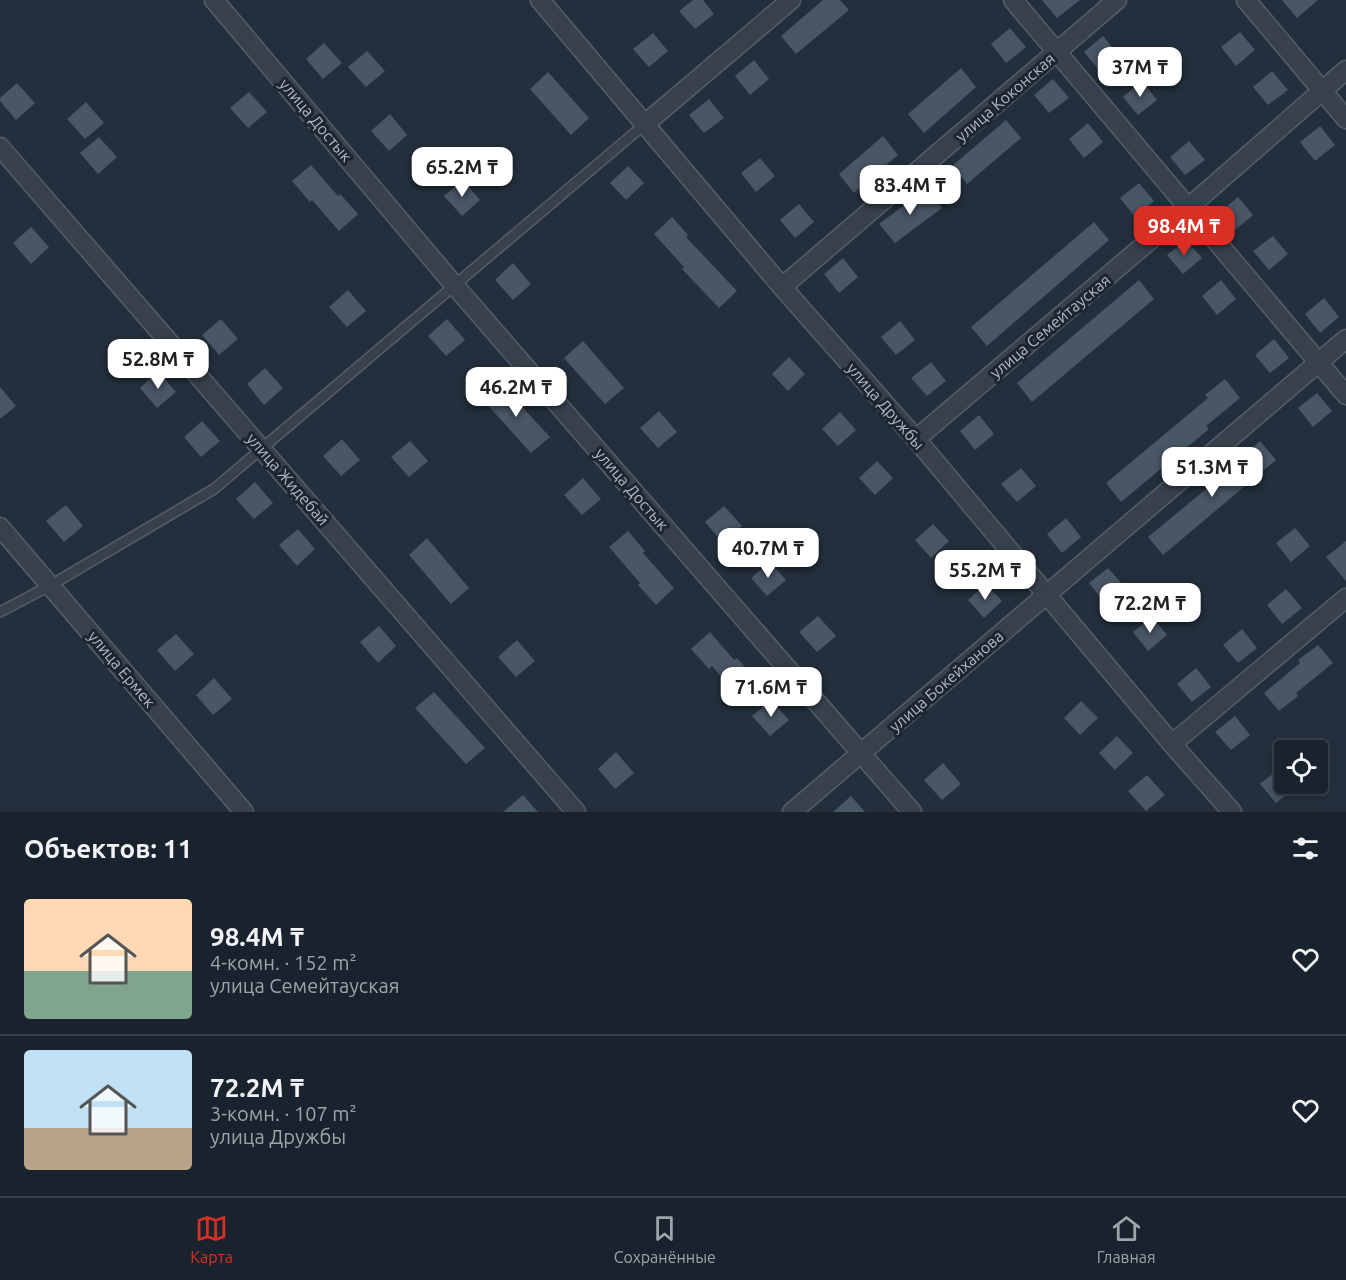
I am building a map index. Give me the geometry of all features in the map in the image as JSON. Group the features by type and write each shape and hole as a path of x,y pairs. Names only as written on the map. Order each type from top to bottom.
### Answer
{"street":[{"name":"улица Достык","path":"214,0 455,286 912,812"},
{"name":"улица Дружбы","path":"540,0 782,287 916,439 1172,744 1232,812"},
{"path":"645,124 791,0"},
{"path":"1013,0 1346,395"},
{"name":"улица Коконская","path":"782,287 1117,0"},
{"path":"1246,0 1346,119"},
{"name":"улица Семейтауская","path":"916,439 1346,70"},
{"name":"улица Жидебай","path":"0,147 576,812"},
{"name":"улица Бокейханова","path":"792,812 1346,339"},
{"name":"улица Ермек","path":"0,527 244,812"},
{"path":"1172,744 1346,598"}],"lane":[{"path":"0,612 51,585 214,489 645,124"}],"building":[{"path":"693,0 703,0 714,14 695,29 679,11"},
{"path":"823,0 840,0 849,10 796,54 781,36"},
{"path":"1042,0 1080,0 1057,18"},
{"path":"1282,0 1318,0 1297,18"},
{"path":"1010,28 1026,47 1006,63 991,44"},
{"path":"1240,32 1255,50 1236,66 1221,47"},
{"path":"653,33 668,51 649,67 633,49"},
{"path":"1103,36 1118,54 1099,70 1084,52"},
{"path":"324,43 342,63 323,79 306,59"},
{"path":"367,51 385,71 366,87 348,67"},
{"path":"754,60 769,79 750,95 735,76"},
{"path":"961,68 976,87 924,133 908,114"},
{"path":"1272,71 1288,90 1268,105 1253,87"},
{"path":"548,72 589,118 571,135 530,89"},
{"path":"1053,79 1069,98 1049,113 1034,95"},
{"path":"1142,81 1157,100 1138,115 1123,97"},
{"path":"17,83 35,103 16,120 0,98"},
{"path":"249,92 267,112 248,128 230,108"},
{"path":"709,99 724,118 704,133 689,115"},
{"path":"86,102 104,123 85,139 67,119"},
{"path":"390,114 407,135 389,151 371,131"},
{"path":"1006,120 1021,138 967,184 952,166"},
{"path":"1088,123 1103,142 1084,158 1069,139"},
{"path":"1320,126 1335,145 1315,161 1300,142"},
{"path":"883,136 898,155 854,193 839,174"},
{"path":"99,137 117,157 98,174 80,153"},
{"path":"1189,141 1205,160 1185,175 1170,157"},
{"path":"760,158 775,176 756,192 741,173"},
{"path":"311,165 338,196 340,194 358,214 339,231 292,181"},
{"path":"628,166 644,183 626,200 610,183"},
{"path":"463,180 480,200 462,216 444,196"},
{"path":"1139,183 1154,201 1135,217 1120,198"},
{"path":"926,189 942,208 895,243 879,224"},
{"path":"1238,197 1253,215 1234,231 1219,213"},
{"path":"799,204 814,222 795,238 780,220"},
{"path":"672,217 688,235 686,237 737,291 719,308 682,269 684,267 654,234"},
{"path":"1094,222 1109,240 987,346 971,327"},
{"path":"31,227 49,247 31,264 13,243"},
{"path":"1273,236 1288,254 1269,270 1253,251"},
{"path":"1186,240 1202,258 1183,274 1167,255"},
{"path":"843,258 858,277 839,293 824,274"},
{"path":"513,263 531,284 513,300 495,280"},
{"path":"1139,280 1154,299 1032,402 1017,383"},
{"path":"1221,280 1236,299 1217,315 1202,296"},
{"path":"348,290 366,311 347,327 329,307"},
{"path":"1324,298 1339,317 1320,333 1305,314"},
{"path":"221,319 238,339 219,355 202,335"},
{"path":"447,319 465,340 446,356 428,336"},
{"path":"900,321 915,340 896,355 881,337"},
{"path":"1274,339 1289,358 1270,373 1255,355"},
{"path":"583,341 624,388 605,404 564,358"},
{"path":"789,357 805,374 788,391 772,374"},
{"path":"931,362 946,381 927,396 911,378"},
{"path":"265,368 283,388 264,405 247,384"},
{"path":"158,371 176,392 157,408 140,388"},
{"path":"1225,379 1240,398 1206,426 1209,429 1121,502 1106,483 1208,398 1205,395"},
{"path":"500,383 550,437 531,453 482,399"},
{"path":"0,387 16,406 0,419"},
{"path":"1317,393 1332,411 1313,427 1298,408"},
{"path":"659,411 677,432 658,448 640,428"},
{"path":"840,412 856,430 838,446 822,429"},
{"path":"979,415 994,434 975,450 960,431"},
{"path":"202,421 220,441 201,457 184,437"},
{"path":"342,439 360,460 341,476 323,456"},
{"path":"410,441 428,461 409,477 391,457"},
{"path":"1260,441 1276,460 1163,555 1148,537"},
{"path":"877,461 893,478 875,495 859,478"},
{"path":"1021,468 1036,486 1017,502 1001,484"},
{"path":"583,478 601,499 582,515 564,495"},
{"path":"255,482 273,503 254,519 236,499"},
{"path":"66,505 83,526 64,542 46,521"},
{"path":"724,506 742,526 723,543 705,522"},
{"path":"1066,518 1081,537 1062,553 1047,534"},
{"path":"933,524 949,541 931,558 915,540"},
{"path":"1295,528 1310,546 1291,562 1276,543"},
{"path":"298,529 315,549 297,566 279,545"},
{"path":"628,531 645,551 643,553 674,588 656,605 609,547"},
{"path":"427,538 469,588 451,604 409,555"},
{"path":"1346,541 1346,581 1326,557"},
{"path":"770,562 786,580 767,596 751,578"},
{"path":"1108,568 1124,586 1104,602 1089,583"},
{"path":"986,584 1002,601 984,618 968,600"},
{"path":"1286,589 1302,608 1282,624 1267,605"},
{"path":"818,616 836,636 817,652 799,632"},
{"path":"1152,617 1167,635 1148,651 1133,632"},
{"path":"379,626 396,646 378,663 360,642"},
{"path":"1242,629 1257,648 1238,663 1223,645"},
{"path":"710,632 734,660 737,658 755,678 736,694 712,666 709,669 691,649"},
{"path":"176,634 194,654 175,671 157,650"},
{"path":"517,640 535,661 516,677 498,657"},
{"path":"1318,645 1333,663 1296,693 1298,696 1279,711 1264,693 1300,663 1298,660"},
{"path":"1196,668 1211,687 1192,702 1177,684"},
{"path":"214,678 232,699 213,715 196,695"},
{"path":"434,692 485,748 466,764 415,708"},
{"path":"771,700 789,720 770,736 752,716"},
{"path":"1081,701 1098,718 1080,735 1064,718"},
{"path":"1235,716 1250,735 1231,750 1215,732"},
{"path":"1117,736 1133,753 1115,770 1099,753"},
{"path":"616,752 634,773 615,789 598,769"},
{"path":"943,763 961,784 942,800 924,780"},
{"path":"1274,773 1274,794 1287,794 1276,803 1260,784"},
{"path":"1147,775 1165,795 1146,811 1128,791"},
{"path":"523,795 538,812 503,812"},
{"path":"851,796 865,812 833,812"}]}
